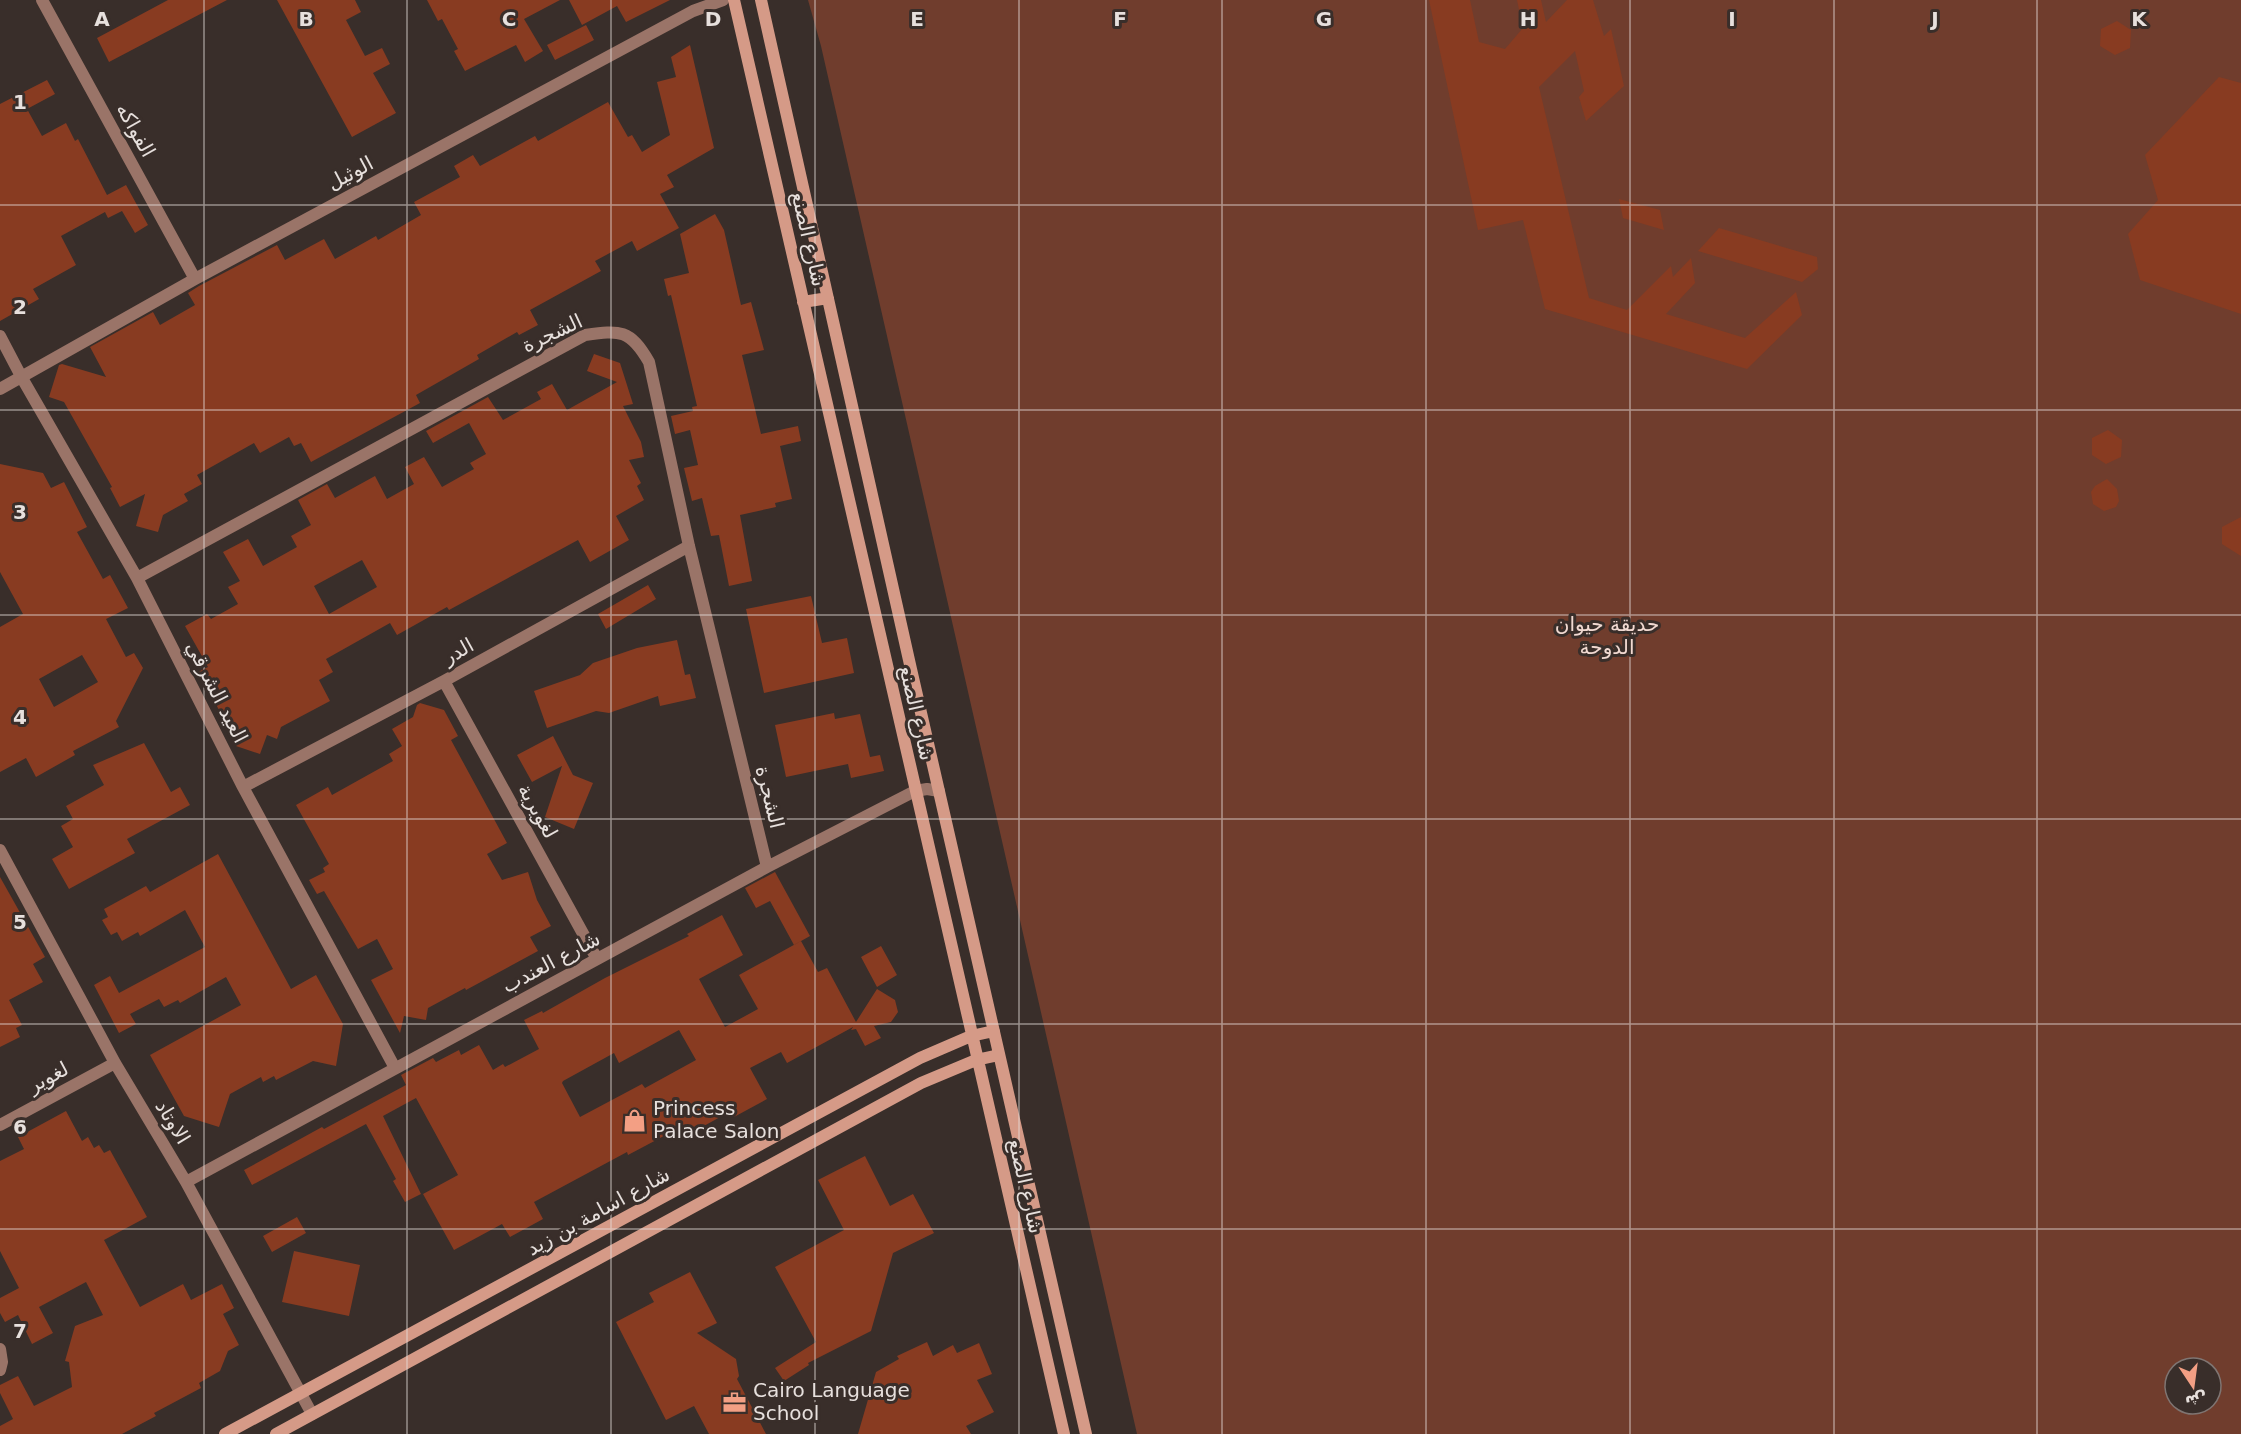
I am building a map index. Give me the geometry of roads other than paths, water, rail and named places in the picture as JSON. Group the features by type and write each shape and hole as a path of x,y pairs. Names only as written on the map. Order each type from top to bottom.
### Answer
{"street":[{"name":"الفواكه","path":"42,0 195,279"},
{"name":"الوثيل","path":"0,389 195,279 693,11 723,0"},
{"name":"شارع الصنع","path":"734,0 976,1060 1064,1434"},
{"name":"شارع الصنع","path":"761,0 1086,1434"},
{"path":"803,302 828,298"},
{"name":"الشجرة","path":"136,578 585,335 608,332 628,334 640,346 649,362 689,546 767,867"},
{"name":"العيد الشرقي","path":"0,336 136,578 243,787 396,1068"},
{"name":"الدر","path":"243,787 444,681 689,546"},
{"name":"لغويرية","path":"444,681 597,959"},
{"name":"شارع العندب","path":"186,1182 767,867 915,791 927,789 939,791"},
{"name":"الاوتاد","path":"0,850 115,1063 186,1182 312,1414"},
{"name":"شارع اسامة بن زيد","path":"225,1434 920,1058 971,1036 994,1031"},
{"path":"276,1434 921,1083 976,1060 999,1055"},
{"name":"لغوير","path":"0,1125 115,1063"},
{"path":"0,1349 2,1362 0,1370"}],"place":[{"name":"Princess Palace Salon","path":"635,1120"},
{"name":"Cairo Language School","path":"735,1402"}],"park label":[{"name":"حديقة حيوان الدوحة","path":"1607,636"}]}
